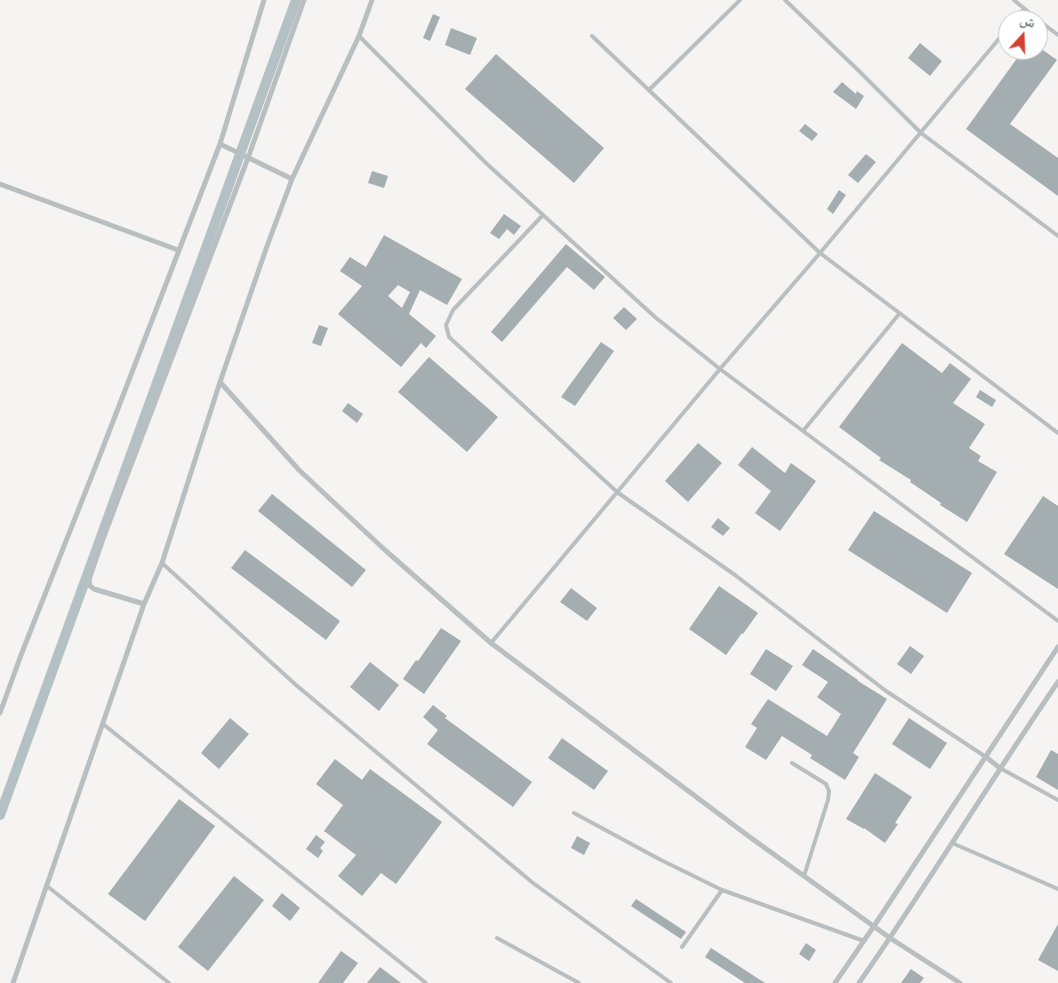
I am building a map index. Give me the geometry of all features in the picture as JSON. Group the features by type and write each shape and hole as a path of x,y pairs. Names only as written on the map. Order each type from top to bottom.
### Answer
{"street":[{"path":"0,713 220,144 264,0"},
{"path":"144,604 94,589 90,586 89,580 102,540 248,158 304,0"},
{"path":"13,983 144,604 162,563 220,382 263,258 292,179 358,36 372,0"},
{"path":"220,144 292,179"},
{"path":"0,184 178,250"},
{"path":"220,382 299,470 386,551 491,643 739,829 890,938 960,983"},
{"path":"836,983 1058,647"},
{"path":"859,983 1058,682"},
{"path":"986,757 1000,768"}],"lane":[{"path":"650,90 740,0"},
{"path":"785,0 921,133 1058,236"},
{"path":"1014,0 1024,9"},
{"path":"358,36 487,164 655,317 803,431 1058,621"},
{"path":"592,36 820,253 1058,433"},
{"path":"491,643 720,368 820,253 998,40"},
{"path":"543,215 453,310 446,325 449,337 617,492 735,575 886,690 986,757"},
{"path":"803,431 900,313"},
{"path":"162,563 296,685 532,883 671,983"},
{"path":"103,724 426,983"},
{"path":"792,763 826,784 829,791 828,800 804,876"},
{"path":"1000,768 1058,800"},
{"path":"574,813 659,859 722,890 864,941"},
{"path":"952,843 1058,889"},
{"path":"47,886 169,983"},
{"path":"682,947 722,890"},
{"path":"497,938 579,983"}],"building":[{"path":"433,14 440,17 430,41 423,38"},
{"path":"451,28 477,38 470,55 445,45"},
{"path":"920,43 942,61 930,76 908,58"},
{"path":"496,54 604,148 574,183 465,89"},
{"path":"1048,54 1057,60 1010,124 1058,158 1058,196 966,129 1016,60 1048,60"},
{"path":"842,82 856,94 857,91 864,96 856,109 833,92"},
{"path":"805,124 818,134 812,141 799,131"},
{"path":"866,154 876,162 858,183 848,175"},
{"path":"372,171 388,176 384,188 368,183"},
{"path":"839,190 846,195 833,214 827,209"},
{"path":"504,214 521,226 514,235 507,229 499,239 490,233"},
{"path":"384,235 462,279 447,305 420,290 409,314 436,336 426,348 421,343 401,367 338,314 362,286 340,271 350,257 366,267","holes":["398,285 410,292 402,308 388,296"]},
{"path":"566,244 605,277 594,290 567,267 502,342 491,332"},
{"path":"624,307 637,319 626,330 613,318"},
{"path":"319,325 328,328 321,346 312,343"},
{"path":"601,342 614,351 575,406 561,397"},
{"path":"902,343 942,373 950,363 971,379 953,403 985,424 969,448 981,456 978,461 997,472 967,522 940,505 941,503 910,482 911,480 879,460 881,458 839,427"},
{"path":"429,357 498,417 467,452 398,392"},
{"path":"980,390 996,400 992,407 976,397"},
{"path":"348,403 363,414 357,423 342,411"},
{"path":"698,443 722,463 688,502 665,481"},
{"path":"752,447 785,473 791,463 816,481 780,531 755,513 771,491 738,465"},
{"path":"272,494 366,570 352,587 258,511"},
{"path":"1043,496 1058,506 1058,589 1004,554"},
{"path":"874,511 972,573 947,613 848,550"},
{"path":"718,518 730,528 723,536 711,527"},
{"path":"245,550 340,621 326,640 231,568"},
{"path":"719,586 758,613 726,655 689,629"},
{"path":"571,588 597,608 587,621 560,602"},
{"path":"441,628 461,641 424,694 403,679"},
{"path":"910,646 924,656 911,674 897,664"},
{"path":"766,649 793,666 776,691 750,674"},
{"path":"813,649 887,699 853,753 859,757 845,780 810,758 812,755 782,736 766,760 745,747 757,728 751,724 768,699 827,736 841,714 817,697 828,682 802,665"},
{"path":"370,662 399,685 379,711 350,687"},
{"path":"433,705 447,716 445,718 532,782 513,807 427,744 438,730 423,717"},
{"path":"230,718 249,734 219,769 201,753"},
{"path":"909,718 947,743 930,769 892,744"},
{"path":"562,738 608,771 594,790 548,758"},
{"path":"1051,750 1058,754 1058,790 1036,777"},
{"path":"335,759 362,780 370,769 442,822 396,884 381,873 362,896 338,876 356,855 324,831 343,805 316,784"},
{"path":"875,773 912,797 895,823 898,824 885,843 864,828 846,819"},
{"path":"179,799 215,826 145,921 108,894"},
{"path":"316,835 325,842 320,848 323,851 318,858 306,849"},
{"path":"577,836 590,843 584,855 571,848"},
{"path":"234,876 264,900 208,971 178,947"},
{"path":"282,893 300,908 290,921 272,906"},
{"path":"636,899 686,932 681,939 631,906"},
{"path":"1058,924 1058,971 1038,960"},
{"path":"806,943 816,950 809,961 799,954"},
{"path":"711,948 765,983 745,983 705,957"},
{"path":"341,951 358,963 343,983 318,983"},
{"path":"380,967 401,983 367,983"},
{"path":"911,969 924,978 920,983 901,983"}],"waterway":[{"path":"0,815 296,0"}]}
